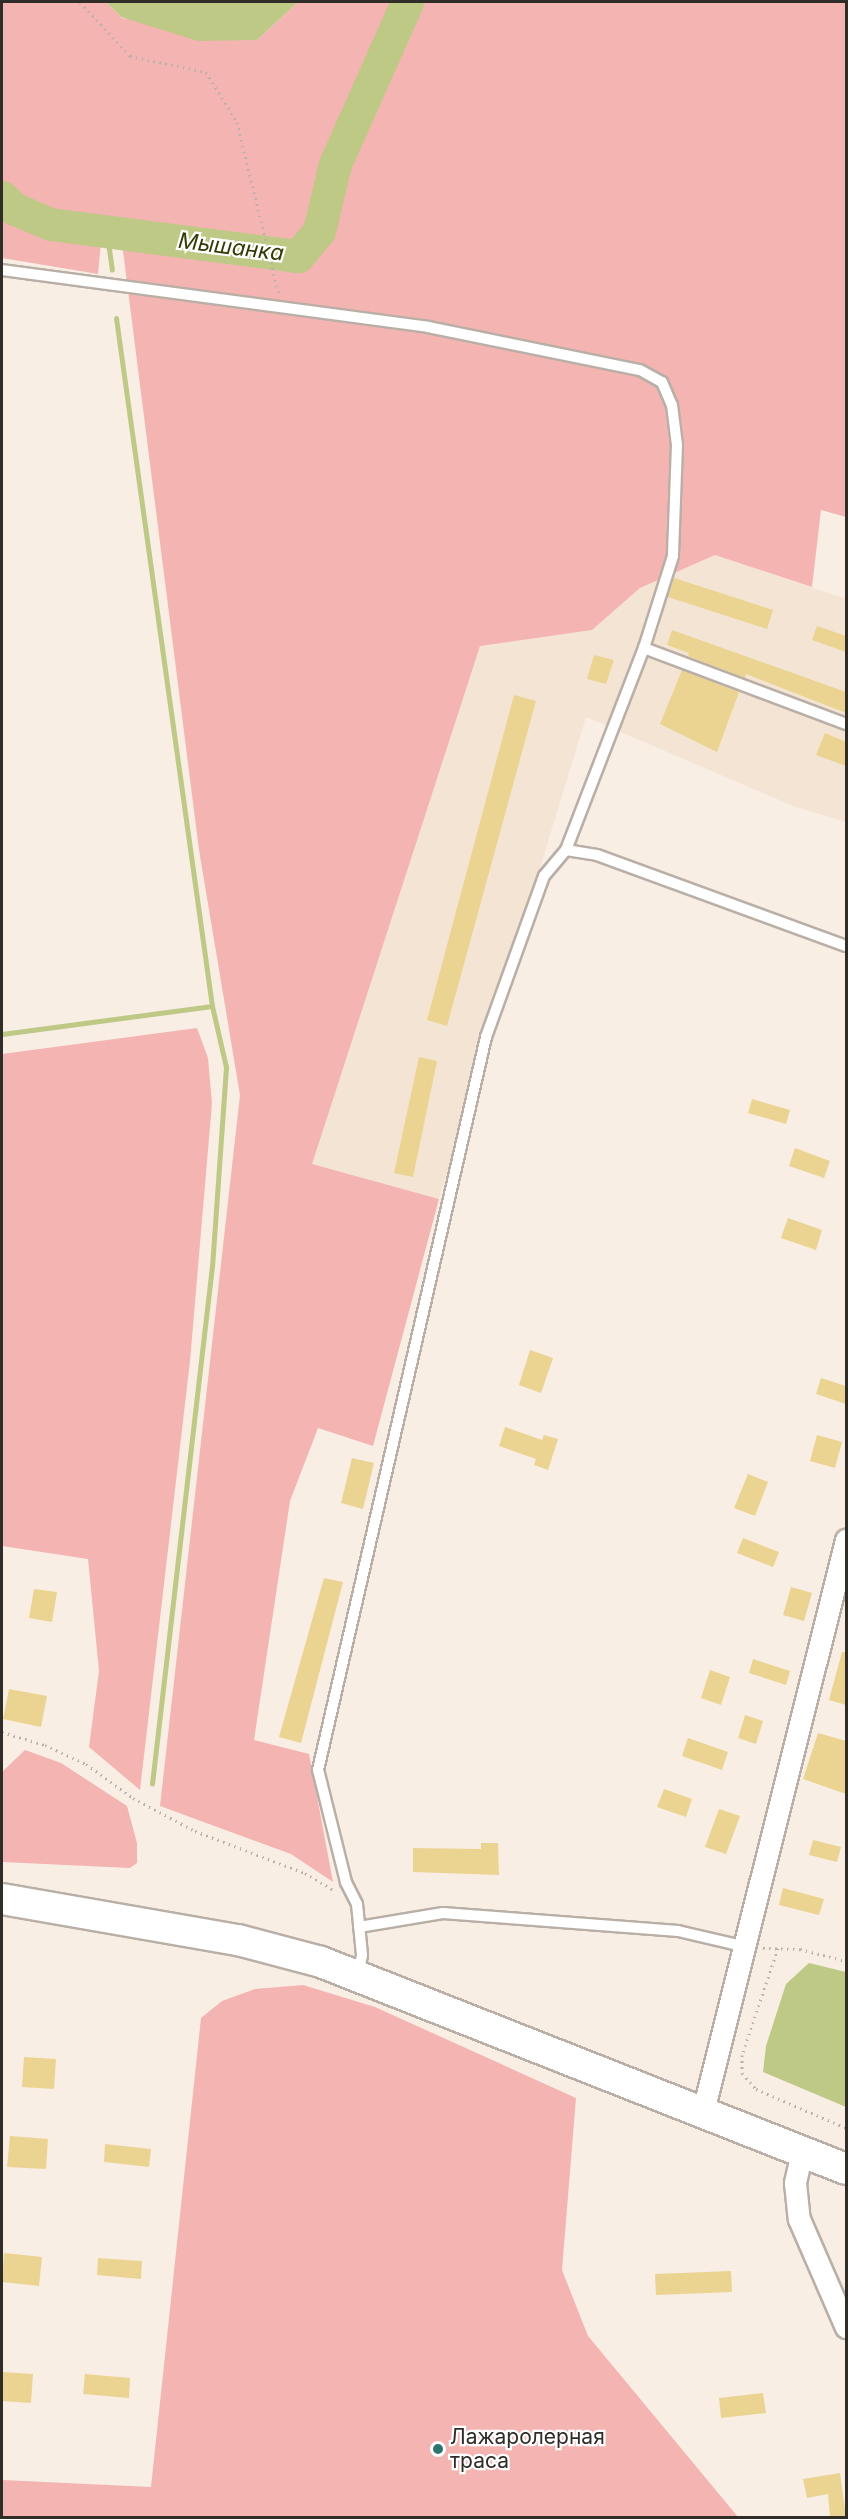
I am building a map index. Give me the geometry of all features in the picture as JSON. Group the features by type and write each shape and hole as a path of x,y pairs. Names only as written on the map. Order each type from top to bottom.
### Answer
{"main road":[{"path":"2,1899 238,1940 358,1974 846,2169"}],"street":[{"path":"703,2112 747,1947 846,1540"},
{"path":"802,2152 795,2183 799,2219 846,2327"}],"lane":[{"path":"2,270 429,327 648,374 662,382 672,405 677,444 673,556 644,648 566,850 544,876 486,1038 318,1770 346,1882 357,1904 362,1955 358,1974"},
{"path":"644,648 846,724"},
{"path":"566,850 597,855 846,946"},
{"path":"359,1927 443,1913 678,1931 747,1947"}],"path":[{"path":"80,2 130,56 206,72 237,122 274,273"},
{"path":"2,1732 45,1745 86,1764 133,1798 195,1832 305,1873 357,1904"},
{"path":"846,1961 800,1949 778,1948 742,2064 742,2073 756,2089 846,2128"}],"shaded area":[{"path":"2,2 106,2 122,18 257,40 298,2 393,2 337,134 305,231 294,243 283,245 59,215 32,207 8,191 2,185"},
{"path":"106,2 298,2 257,40 198,41 121,17"},
{"path":"421,2 846,2 846,517 821,510 812,587 715,555 640,588 592,630 480,646 312,1164 439,1199 373,1446 318,1428 290,1501 254,1740 309,1754 333,1882 291,1854 160,1806 240,1095 199,850 122,243 294,269 318,258 334,232 343,185"},
{"path":"2,213 41,233 101,242 98,274 2,258"},
{"path":"715,555 846,599 846,822 793,806 586,717 439,1199 311,1164 480,645 592,630 640,588"},
{"path":"197,1028 208,1058 212,1103 190,1361 140,1790 89,1747 99,1671 88,1559 2,1546 2,1054"},
{"path":"25,1750 61,1763 127,1806 137,1843 137,1863 130,1868 2,1862 2,1772"},
{"path":"809,1963 846,1972 846,2107 763,2072 766,2046 786,1984"},
{"path":"303,1985 375,2007 576,2098 562,2270 588,2336 738,2517 2,2517 2,2480 151,2487 201,2018 222,2001 255,1989"}],"building":[{"path":"674,578 773,610 767,629 668,597"},
{"path":"817,626 846,636 846,652 812,640"},
{"path":"672,630 846,692 846,713 746,674 745,678 688,656 689,653 667,645"},
{"path":"594,655 614,660 606,684 587,679"},
{"path":"682,670 739,692 717,752 660,724"},
{"path":"514,695 536,701 447,1026 427,1020"},
{"path":"825,733 846,742 846,766 816,755"},
{"path":"419,1057 437,1061 413,1177 394,1173"},
{"path":"752,1099 790,1110 786,1124 748,1113"},
{"path":"795,1148 830,1161 824,1178 789,1166"},
{"path":"788,1218 822,1230 816,1250 781,1238"},
{"path":"530,1350 553,1358 541,1393 519,1385"},
{"path":"821,1378 846,1386 846,1404 816,1394"},
{"path":"505,1427 542,1440 544,1435 558,1439 548,1470 534,1465 536,1459 499,1446"},
{"path":"817,1435 842,1442 835,1468 810,1461"},
{"path":"352,1458 374,1463 363,1509 341,1503"},
{"path":"748,1474 768,1482 755,1516 734,1508"},
{"path":"743,1538 779,1552 773,1567 737,1553"},
{"path":"324,1578 343,1582 301,1743 279,1737"},
{"path":"791,1587 812,1593 804,1621 783,1615"},
{"path":"34,1589 57,1592 52,1622 29,1618"},
{"path":"842,1652 846,1652 846,1705 829,1700"},
{"path":"753,1659 790,1671 786,1685 749,1673"},
{"path":"710,1670 730,1677 721,1705 701,1698"},
{"path":"9,1689 47,1696 41,1727 3,1719"},
{"path":"745,1715 763,1721 756,1744 738,1738"},
{"path":"818,1733 846,1741 846,1794 803,1779"},
{"path":"688,1738 728,1752 722,1770 682,1756"},
{"path":"664,1789 692,1799 686,1817 657,1807"},
{"path":"719,1809 740,1816 726,1854 705,1847"},
{"path":"813,1840 841,1847 837,1862 809,1855"},
{"path":"481,1843 498,1843 499,1875 413,1872 413,1848 481,1849"},
{"path":"783,1888 824,1899 819,1915 779,1905"},
{"path":"24,2057 56,2059 54,2089 22,2087"},
{"path":"10,2136 48,2139 46,2169 7,2167"},
{"path":"105,2144 151,2149 149,2167 104,2162"},
{"path":"4,2253 42,2257 39,2286 2,2282"},
{"path":"98,2258 142,2261 141,2279 97,2275"},
{"path":"731,2271 732,2292 656,2295 655,2274"},
{"path":"2,2372 33,2374 31,2403 2,2401"},
{"path":"85,2374 130,2378 129,2398 83,2394"},
{"path":"763,2393 766,2413 721,2418 719,2398"},
{"path":"840,2473 846,2517 830,2517 828,2494 807,2498 803,2479"}],"waterway":[{"name":"Мышанка","path":"2,197 15,209 50,224 298,256 319,231 335,164 407,2"},
{"path":"106,228 112,270"},
{"path":"116,318 212,1006 226,1067 212,1266 152,1784"},
{"path":"2,1034 212,1006"}],"place":[{"name":"Лажаролерная траса","path":"438,2449"}]}
